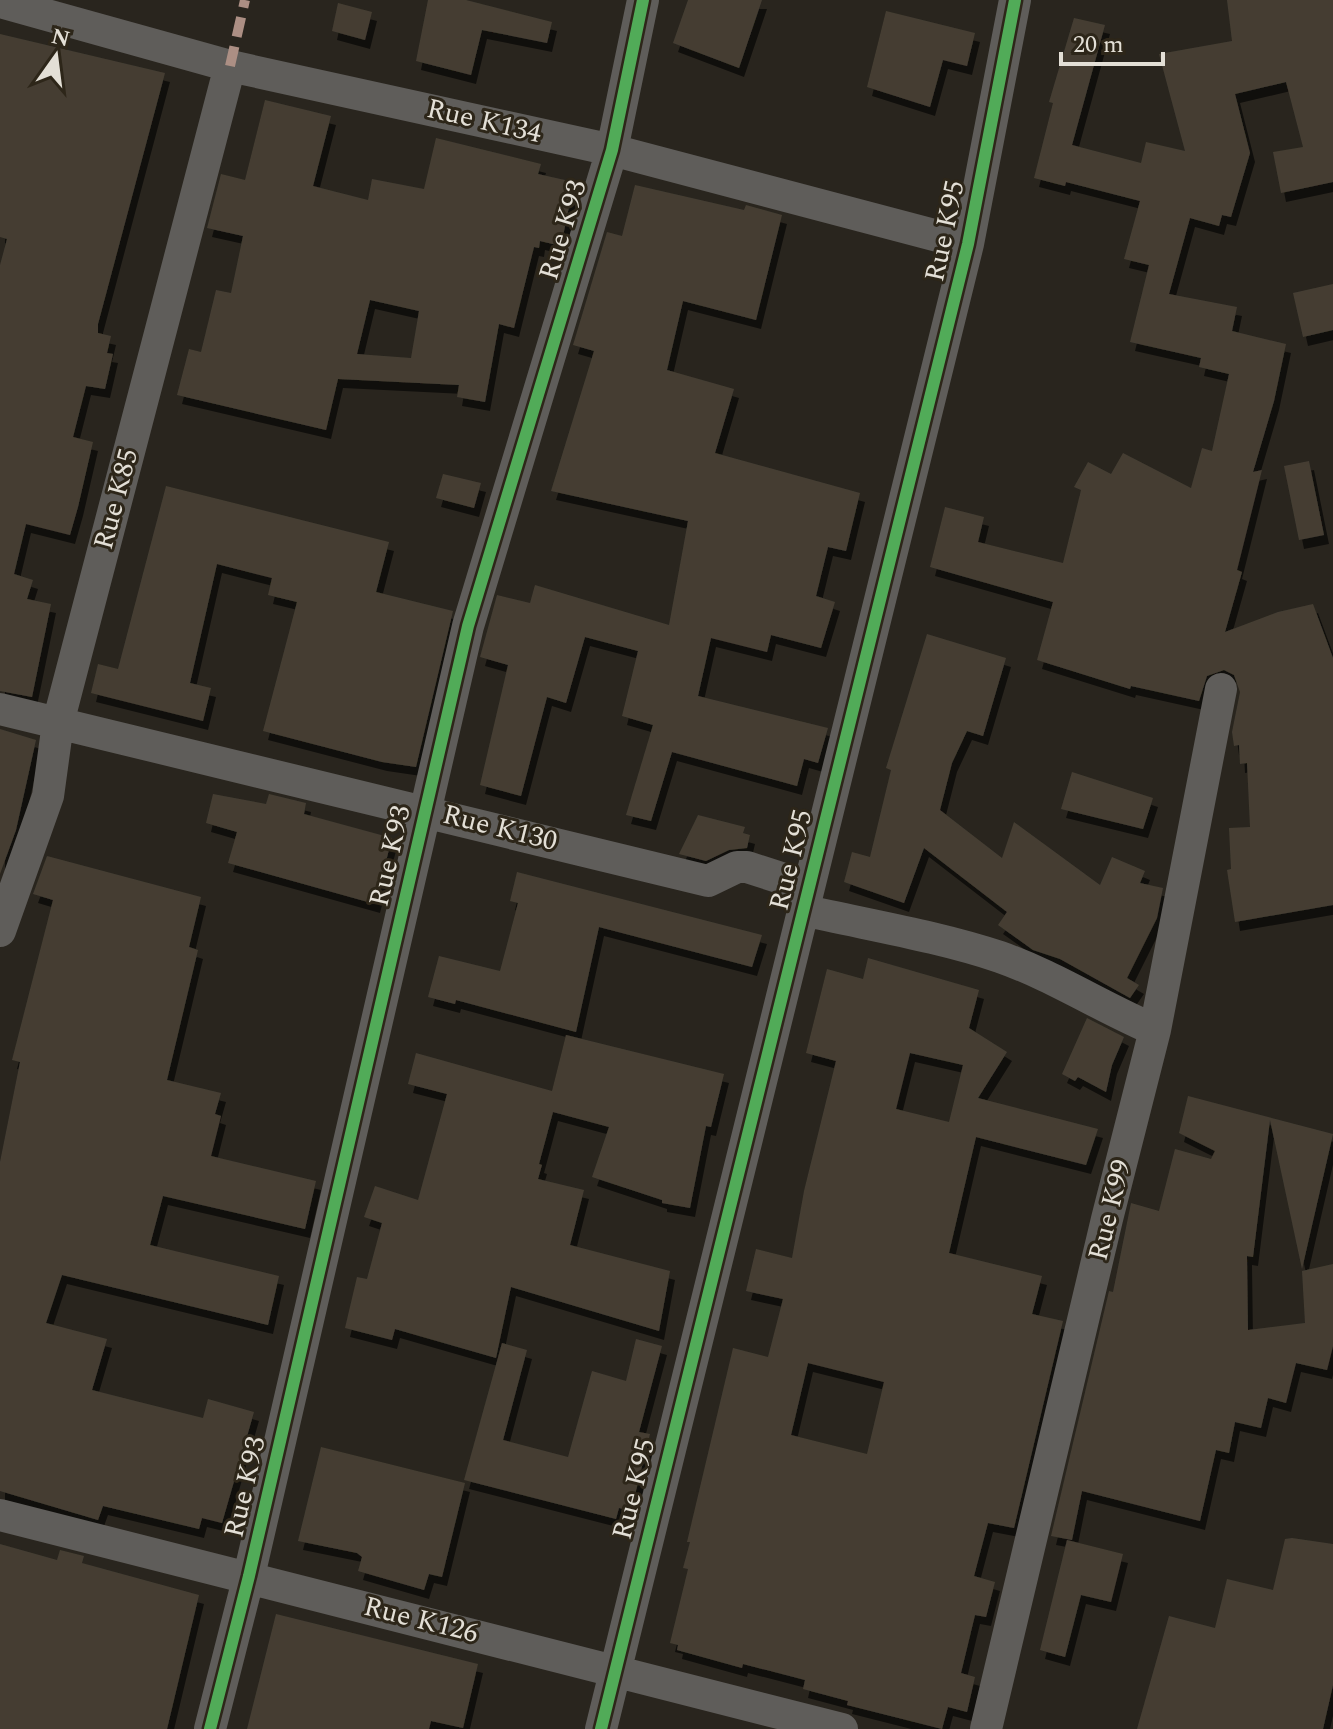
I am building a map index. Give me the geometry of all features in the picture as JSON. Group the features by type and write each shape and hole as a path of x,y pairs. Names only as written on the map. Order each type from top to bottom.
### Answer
{"street":[{"name":"Rue K93","path":"210,1729 249,1576 472,614 612,150 643,0"},
{"name":"Rue K95","path":"601,1729 968,244 1015,0"},
{"name":"Rue K134","path":"0,2 230,66 612,150 968,244"},
{"name":"Rue K85","path":"0,931 45,805 58,723 230,66"},
{"name":"Rue K99","path":"986,1729 1155,1030 1221,689"},
{"name":"Rue K130","path":"0,709 708,881 737,867 747,867 806,899 997,956 1037,971 1098,1006 1155,1030"},
{"name":"Rue K126","path":"0,1515 842,1729"}],"building":[{"path":"428,0 466,0 552,22 547,43 482,30 471,75 416,61"},
{"path":"688,0 762,0 739,68 673,43"},
{"path":"1227,0 1333,0 1333,182 1281,193 1273,152 1303,147 1286,82 1235,94 1250,153 1231,217 1222,215 1219,226 1190,218 1169,294 1237,307 1232,331 1286,344 1274,401 1253,472 1262,470 1237,570 1242,572 1225,632 1278,612 1313,604 1333,658 1333,905 1235,922 1227,870 1231,869 1229,828 1250,827 1247,763 1240,764 1239,745 1234,746 1232,732 1240,692 1234,675 1224,670 1207,676 1199,701 1131,686 1130,689 1037,660 1053,602 930,567 945,507 984,517 978,542 1063,563 1081,490 1074,487 1088,462 1111,474 1123,453 1191,488 1202,448 1212,451 1229,374 1199,367 1201,358 1130,342 1149,265 1124,259 1140,201 1066,182 1065,186 1034,178 1053,103 1049,102 1074,18 1105,25 1072,145 1141,163 1146,142 1185,151 1159,54 1232,41"},
{"path":"338,3 372,12 365,40 332,31"},
{"path":"886,11 975,33 967,66 943,60 930,107 867,87"},
{"path":"0,34 165,73 98,324 98,333 111,336 107,353 113,354 105,389 86,386 73,437 93,442 70,535 26,524 14,574 33,580 27,599 51,604 32,697 0,691 0,265 7,239 0,237"},
{"path":"265,100 331,116 313,186 368,200 372,179 424,189 436,138 541,164 538,174 574,182 561,246 540,241 539,248 534,247 514,328 499,324 485,402 457,397 459,385 338,379 326,430 177,395 189,349 201,352 216,290 231,293 243,236 207,228 221,174 245,180","holes":["370,300 419,311 411,358 357,354"]},
{"path":"635,185 744,210 746,205 782,215 756,320 683,301 667,370 734,389 715,453 860,493 846,551 828,547 816,596 835,602 821,648 771,635 767,652 711,638 698,696 828,728 818,763 804,759 797,786 672,752 651,821 626,815 653,725 622,716 638,651 585,637 566,703 547,697 521,796 480,785 508,665 480,657 497,595 530,603 535,585 669,625 688,521 551,491 594,351 573,345 607,232 622,236"},
{"path":"1333,284 1333,330 1303,337 1293,293"},
{"path":"1309,461 1324,535 1299,540 1284,466"},
{"path":"443,474 481,483 474,508 436,498"},
{"path":"166,486 389,542 376,592 453,611 416,767 382,762 263,731 297,602 268,595 272,578 217,564 190,683 211,688 203,721 91,693 98,664 118,669"},
{"path":"927,634 1006,658 983,736 967,731 952,763 940,810 1002,858 1014,822 1100,885 1112,857 1145,871 1140,883 1163,888 1157,918 1127,978 1139,985 1130,998 1060,959 1033,950 998,925 1007,912 924,848 904,903 844,882 852,852 870,857 891,770 886,768"},
{"path":"0,729 36,740 16,830 0,874"},
{"path":"1072,772 1153,798 1143,829 1061,809"},
{"path":"213,794 266,804 269,794 306,803 304,814 392,838 375,904 228,863 237,832 206,823"},
{"path":"698,815 745,827 743,833 750,835 747,848 729,850 706,861 679,854"},
{"path":"47,856 201,897 189,947 198,950 167,1080 221,1093 215,1114 221,1116 211,1156 316,1181 305,1229 163,1196 150,1245 279,1276 268,1325 62,1275 46,1323 107,1339 92,1390 203,1418 208,1399 254,1412 222,1523 202,1518 199,1529 103,1506 98,1520 0,1491 0,1162 20,1062 12,1060 53,900 33,894"},
{"path":"517,872 762,935 752,967 599,927 576,1032 456,1000 455,1004 428,997 439,956 500,971 518,903 510,901"},
{"path":"868,958 979,990 969,1028 1007,1052 978,1098 1098,1129 1086,1165 976,1137 949,1253 1042,1276 1032,1314 1063,1321 1014,1528 988,1523 974,1576 995,1582 986,1617 975,1615 961,1673 975,1677 967,1712 948,1707 942,1729 847,1705 848,1701 803,1689 805,1680 743,1664 742,1668 677,1650 678,1645 670,1643 688,1569 683,1568 690,1542 687,1542 733,1348 768,1357 783,1299 746,1291 756,1249 792,1258 804,1191 836,1061 806,1053 827,969 863,979","holes":["910,1053 963,1065 949,1122 896,1109","808,1363 884,1382 867,1454 791,1435"]},
{"path":"1087,1018 1124,1037 1112,1065 1106,1092 1078,1077 1075,1081 1062,1074"},
{"path":"566,1035 724,1074 711,1127 706,1126 690,1208 662,1203 662,1200 592,1177 609,1127 553,1112 539,1164 542,1165 538,1179 584,1190 570,1245 670,1271 659,1331 511,1287 496,1358 395,1329 392,1340 345,1328 357,1277 367,1279 382,1223 364,1217 375,1186 418,1200 447,1094 408,1084 416,1053 552,1091"},
{"path":"1188,1096 1333,1134 1302,1269 1270,1120 1253,1257 1247,1256 1248,1330 1305,1323 1302,1271 1333,1264 1333,1346 1327,1370 1296,1363 1286,1403 1268,1398 1261,1428 1235,1422 1229,1453 1216,1450 1200,1521 1082,1491 1072,1540 1051,1536 1109,1291 1113,1292 1131,1203 1159,1211 1175,1149 1211,1159 1215,1151 1179,1133"},
{"path":"636,1339 662,1346 639,1432 650,1434 631,1511 619,1508 616,1519 464,1480 502,1343 527,1350 503,1440 568,1457 592,1371 626,1381"},
{"path":"321,1447 465,1483 442,1577 429,1574 424,1590 358,1571 362,1557 357,1553 298,1541"},
{"path":"1285,1539 1333,1544 1333,1685 1323,1729 1137,1729 1169,1616 1215,1628 1227,1579 1273,1590"},
{"path":"1067,1540 1123,1554 1111,1602 1081,1595 1065,1657 1040,1650"},
{"path":"0,1544 57,1560 60,1550 84,1556 82,1563 199,1595 167,1729 0,1729"},
{"path":"276,1614 478,1664 463,1728 431,1721 429,1729 247,1729"}],"marked path":[{"path":"230,66 245,0"}],"cycle path":[{"path":"210,1729 249,1576 468,626 612,150 643,0"},
{"path":"601,1729 968,244 1015,0"}]}
